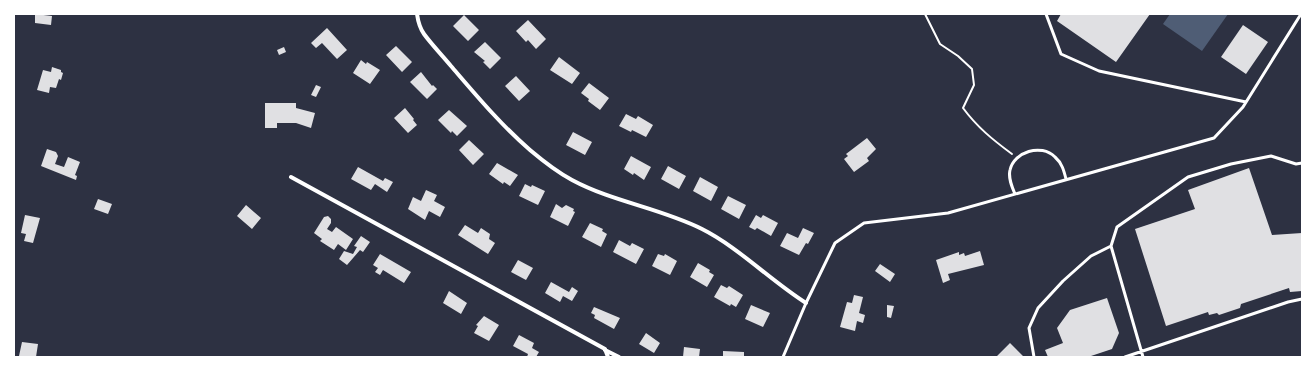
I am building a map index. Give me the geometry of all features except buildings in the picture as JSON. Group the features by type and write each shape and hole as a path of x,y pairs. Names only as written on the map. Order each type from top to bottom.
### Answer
{"street":[{"path":"417,14 418,22 423,33 467,85 513,134 552,167 572,180 592,189 673,216 703,230 724,242 783,288 806,303"},
{"path":"291,177 619,357"},
{"path":"605,349 608,357"}],"lane":[{"path":"1046,14 1061,54 1099,71 1246,102"},
{"path":"783,357 806,303 835,243 864,223 948,213 1214,138 1246,102 1301,14"},
{"path":"1015,194 1010,181 1010,170 1016,157 1030,151 1044,151 1055,156 1062,167 1066,179"},
{"path":"1143,357 1111,246 1117,227 1188,177 1231,164 1271,156 1296,164 1302,163"},
{"path":"1034,357 1029,328 1038,308 1063,281 1091,256 1111,246"},
{"path":"1124,357 1288,302 1302,299"}],"path":[{"path":"925,14 940,44 958,56 972,69 974,85 963,108 973,122 989,138 1016,157"}],"water":[{"path":"1170,14 1228,14 1202,51 1163,24"}]}
